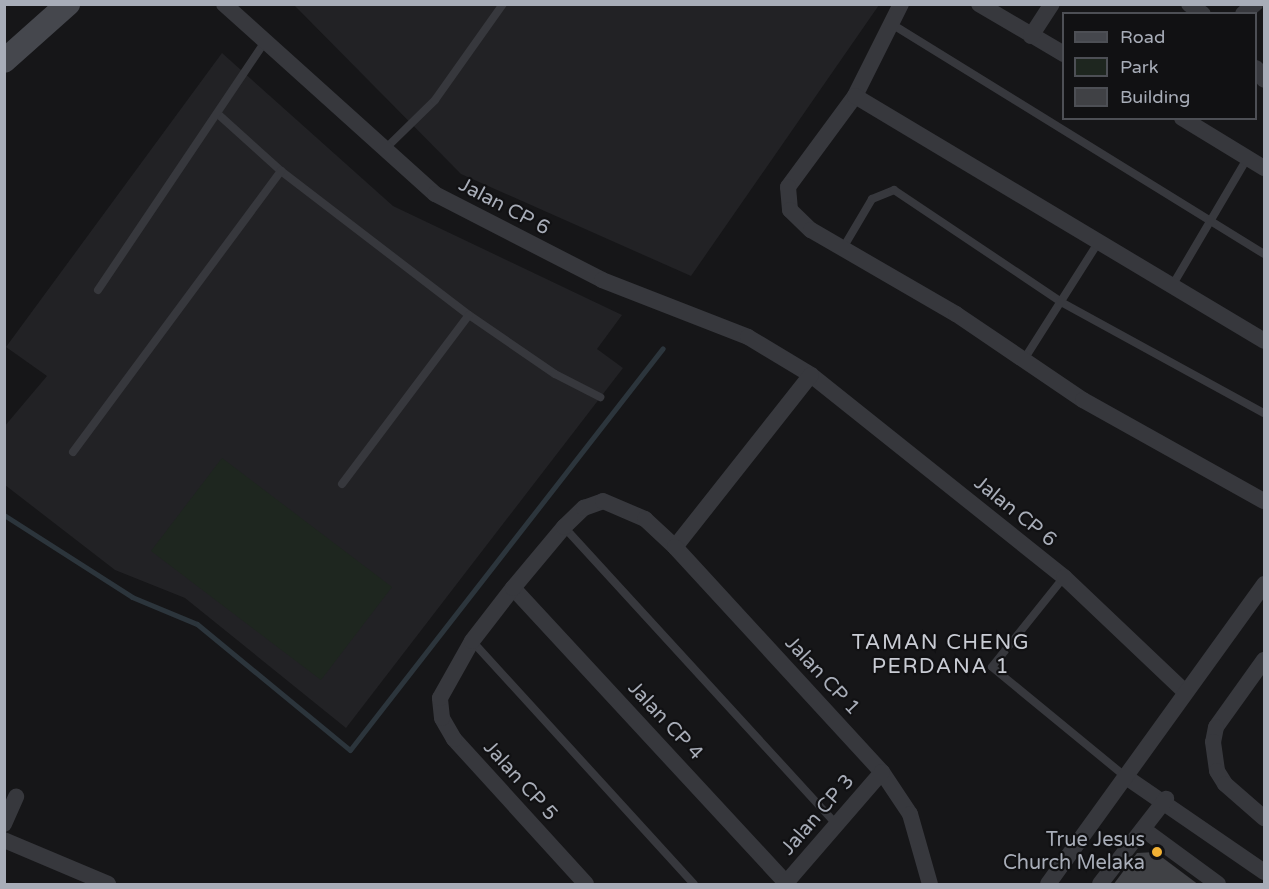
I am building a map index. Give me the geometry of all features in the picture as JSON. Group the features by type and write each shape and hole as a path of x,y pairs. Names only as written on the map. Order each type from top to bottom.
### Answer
{"main road":[{"path":"4,61 68,4"}],"street":[{"name":"Jalan CP 6","path":"224,4 382,152 470,215 602,280 748,337 811,375 1064,578 1185,692"},
{"path":"901,4 855,96 786,197 799,221 956,314 1023,361 1170,452 1264,501"},
{"path":"979,4 1062,53"},
{"path":"1031,36 1052,4"},
{"path":"855,96 1264,341"},
{"path":"1185,120 1264,168"},
{"path":"675,547 811,375"},
{"name":"Jalan CP 1","path":"440,698 472,641 513,588 564,527 584,508 603,501 645,519 675,547 882,772 910,814 930,885"},
{"path":"1048,885 1264,584"},
{"name":"Jalan CP 4","path":"513,588 785,884"},
{"path":"1264,660 1216,727 1213,757 1225,784 1264,818"},
{"name":"Jalan CP 5","path":"440,698 442,718 454,739 586,885"},
{"name":"Jalan CP 3","path":"785,884 838,826 882,772"},
{"path":"1126,777 1166,800 1264,872"},
{"path":"4,824 10,795"},
{"path":"1100,885 1166,800"},
{"path":"1143,829 1218,885"},
{"path":"4,840 108,885"}],"lane":[{"path":"382,152 435,100 503,4"},
{"path":"890,23 1264,254"},
{"path":"98,290 130,236 219,115 264,43"},
{"path":"219,115 281,171 469,315 555,374 600,397"},
{"path":"1172,286 1209,219 1248,158"},
{"path":"73,452 281,171"},
{"path":"843,248 872,199 894,190 1061,302 1264,413"},
{"path":"1023,361 1098,243"},
{"path":"342,484 469,315"},
{"path":"564,527 838,826"},
{"path":"1064,578 992,667 1126,777"},
{"path":"472,641 694,885"}],"shaded area":[{"path":"294,5 879,5 691,276 461,174"},
{"path":"222,53 393,206 622,315 597,349 623,368 346,728 185,598 115,570 5,485 4,427 47,376 6,347"}],"green space":[{"path":"222,458 392,587 321,680 151,551"}],"building":[{"path":"1155,852 1199,885 1113,885 1137,853"}],"waterway":[{"path":"4,515 132,597 197,624 350,750 663,348"}],"place":[{"name":"True Jesus Church Melaka","path":"1157,852"}],"district":[{"name":"TAMAN CHENG PERDANA 1","path":"941,655"}]}
